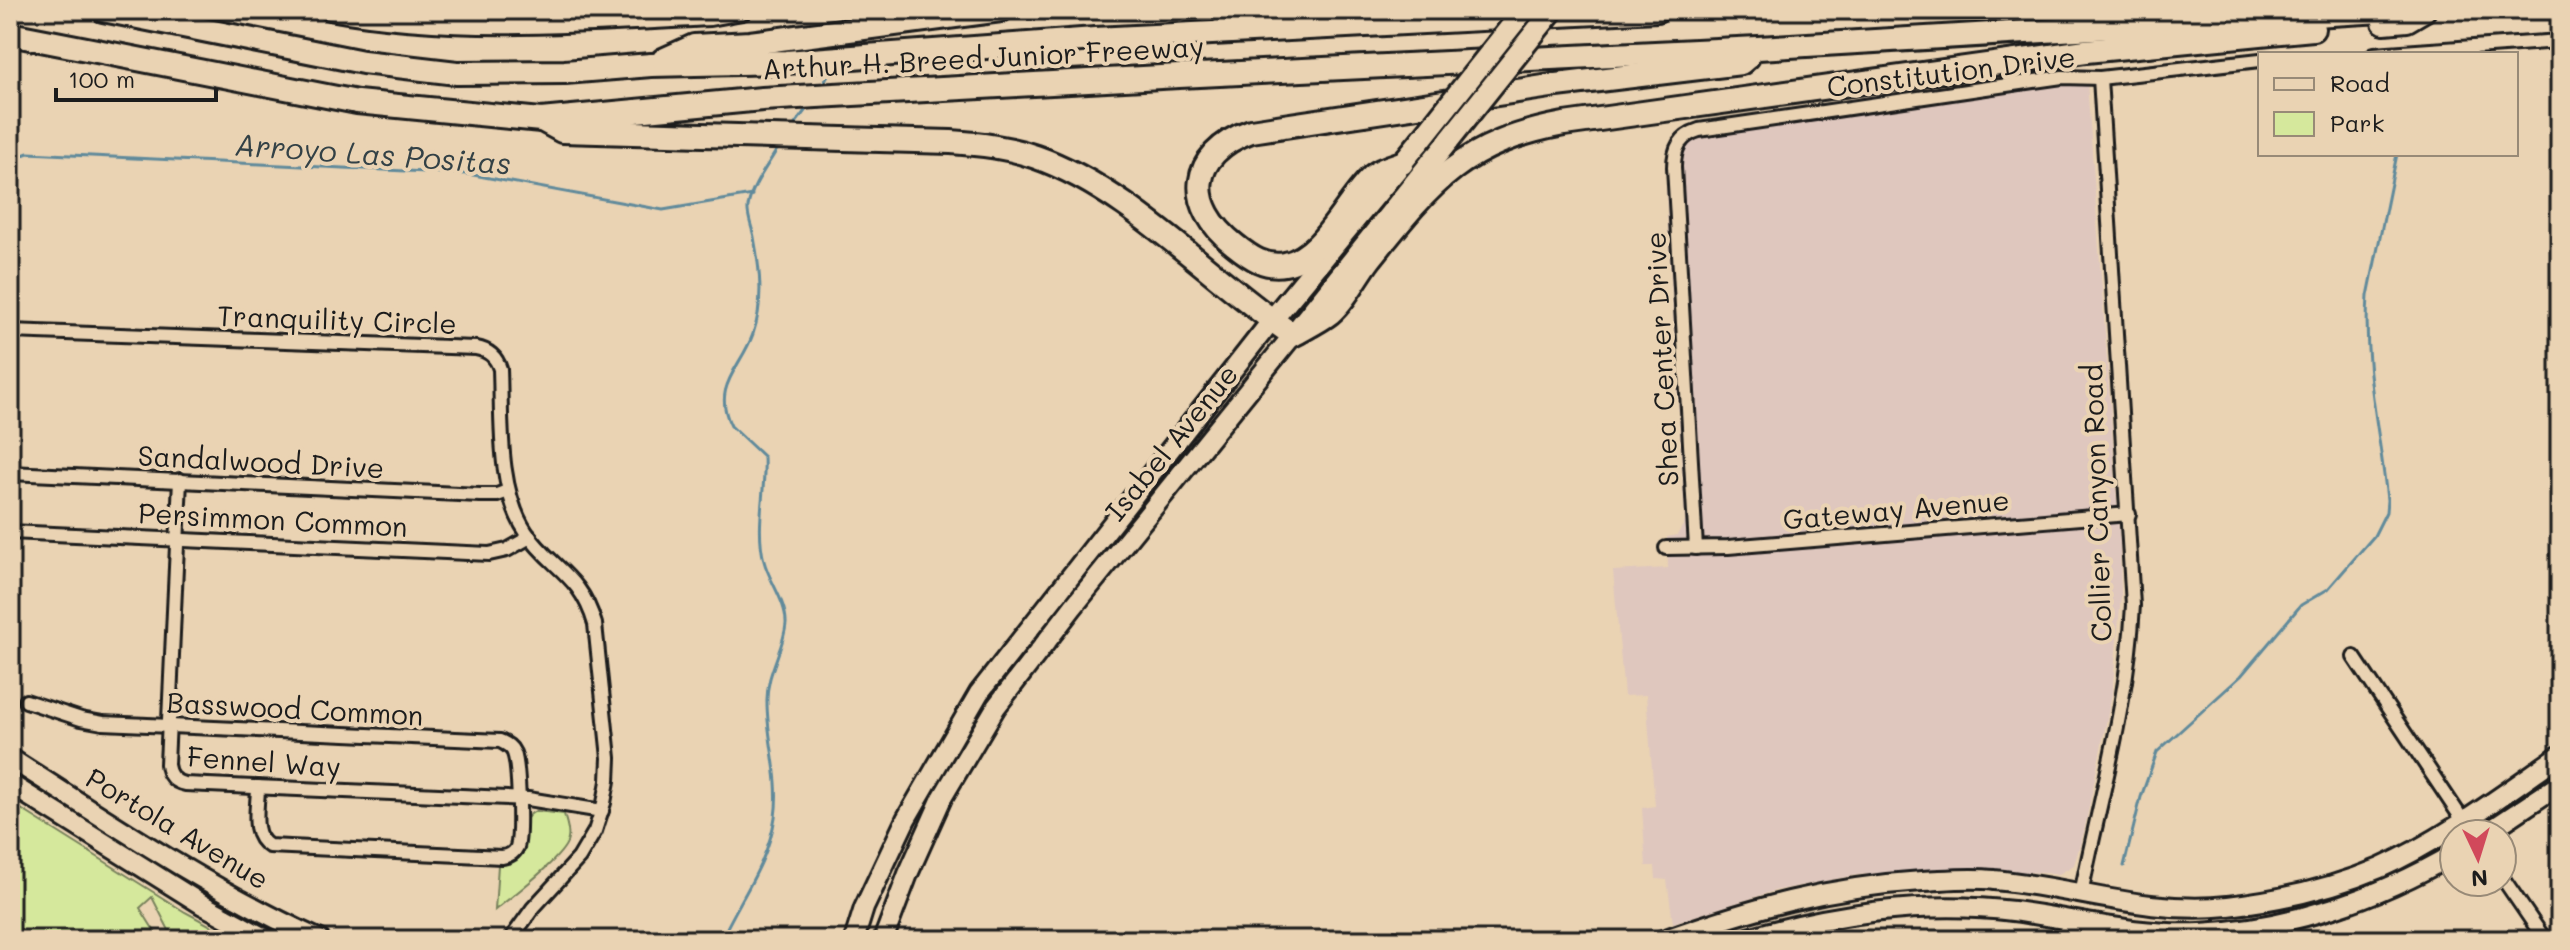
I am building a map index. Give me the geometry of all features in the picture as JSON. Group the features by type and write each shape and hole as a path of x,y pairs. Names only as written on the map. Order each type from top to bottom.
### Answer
{"highway":[{"name":"Arthur H. Breed Junior Freeway","path":"103,10 349,60 457,73 786,62 1080,40 1657,10"},
{"path":"651,65 694,46 750,43 1001,10"},
{"path":"1218,33 1248,11 1260,10"},
{"name":"Isabel Avenue","path":"1272,320 1524,10"},
{"name":"Isabel Avenue","path":"1293,335 1553,10"},
{"name":"Arthur H. Breed Junior Freeway","path":"10,34 357,102 541,120 762,99 1758,48 2399,10"},
{"path":"541,120 562,131 981,144 1035,157 1063,168 1115,198 1293,335 1330,312 1430,188 1454,166 1518,134 1564,124 2086,51 2407,20 2424,10"},
{"path":"1402,163 1375,173 1314,248 1288,264 1261,262 1227,239 1213,226 1203,209 1199,190 1202,174 1214,152 1234,137 1251,131 1543,87 1741,63 1758,48"}],"main road":[{"path":"329,10 461,25 515,26 710,16 742,10"},
{"name":"Isabel Avenue","path":"854,940 864,908 906,819 979,693 1272,320"},
{"name":"Isabel Avenue","path":"883,940 942,798 996,707 1293,335"},
{"path":"2480,818 2560,755"},
{"name":"Portola Avenue","path":"10,758 195,875 320,940"},
{"name":"Portola Avenue","path":"10,784 203,905 268,940"},
{"path":"2509,818 2560,784"},
{"path":"1663,940 1752,910 1817,893 1887,883 1990,879 2173,908 2225,907 2334,884 2380,868 2438,839"},
{"path":"1742,940 1822,921 1917,908 1989,909 2078,931 2256,933 2368,895 2438,863"},
{"name":"Collier Canyon Road","path":"2078,931 2081,894"}],"street":[{"path":"2403,52 2560,41"},
{"name":"Constitution Drive","path":"1674,167 1677,147 1682,139 1699,130 2062,77 2100,78 2258,60"},
{"name":"Collier Canyon Road","path":"2081,894 2128,672 2133,605 2100,78"},
{"name":"Shea Center Drive","path":"1674,167 1696,548"},
{"name":"Tranquility Circle","path":"10,331 484,350 494,357 500,369 508,491 518,519 530,537 577,585 595,624 609,758 602,811 590,841 510,940"},
{"name":"Sandalwood Drive","path":"10,473 480,495 497,495 508,491"},
{"name":"Fennel Way","path":"180,480 168,768 176,781 185,784 519,799 602,811"},
{"name":"Gateway Avenue","path":"1666,548 2129,514"},
{"name":"Persimmon Common","path":"10,532 489,554 507,550 530,537"},
{"path":"2354,657 2462,818"},
{"name":"Basswood Common","path":"26,701 92,722 500,741 515,754 519,799 517,845 514,852 502,857 269,846 260,840 257,833 258,787"},
{"path":"2516,898 2545,940"},
{"name":"Collier Canyon Road","path":"2061,940 2078,931"}],"shaded area":[{"path":"401,10 598,10 598,14 470,18"},
{"path":"2086,68 2120,542 2121,597 2112,694 2084,832 2074,865 2059,874 1962,868 1857,875 1774,891 1673,923 1667,880 1656,879 1655,866 1646,866 1642,808 1655,806 1646,695 1624,696 1613,571 1668,568 1667,537 1677,535 1685,522 1666,194 1667,148 1679,132 1691,125"}],"green space":[{"path":"10,802 185,912 237,940 174,940 152,897 140,908 160,940 10,940"},
{"path":"536,811 564,814 568,839 548,866 495,910 498,865 519,858 524,824 528,816"}],"waterway":[{"name":"Arroyo Las Positas","path":"860,19 868,10"},
{"name":"Arroyo Las Positas","path":"821,88 832,67"},
{"name":"Arroyo Las Positas","path":"793,127 810,104"},
{"path":"721,940 766,850 775,817 775,773 767,691 785,633 786,616 766,569 761,548 764,457 731,426 724,400 730,378 753,334 759,310 759,274 748,207 756,183 779,146"},
{"name":"Arroyo Las Positas","path":"10,160 28,153 468,174 663,210 752,195"},
{"path":"2124,866 2141,797 2157,752 2241,676 2301,605 2328,589 2374,536 2386,512 2367,322 2368,296 2397,156"}]}
